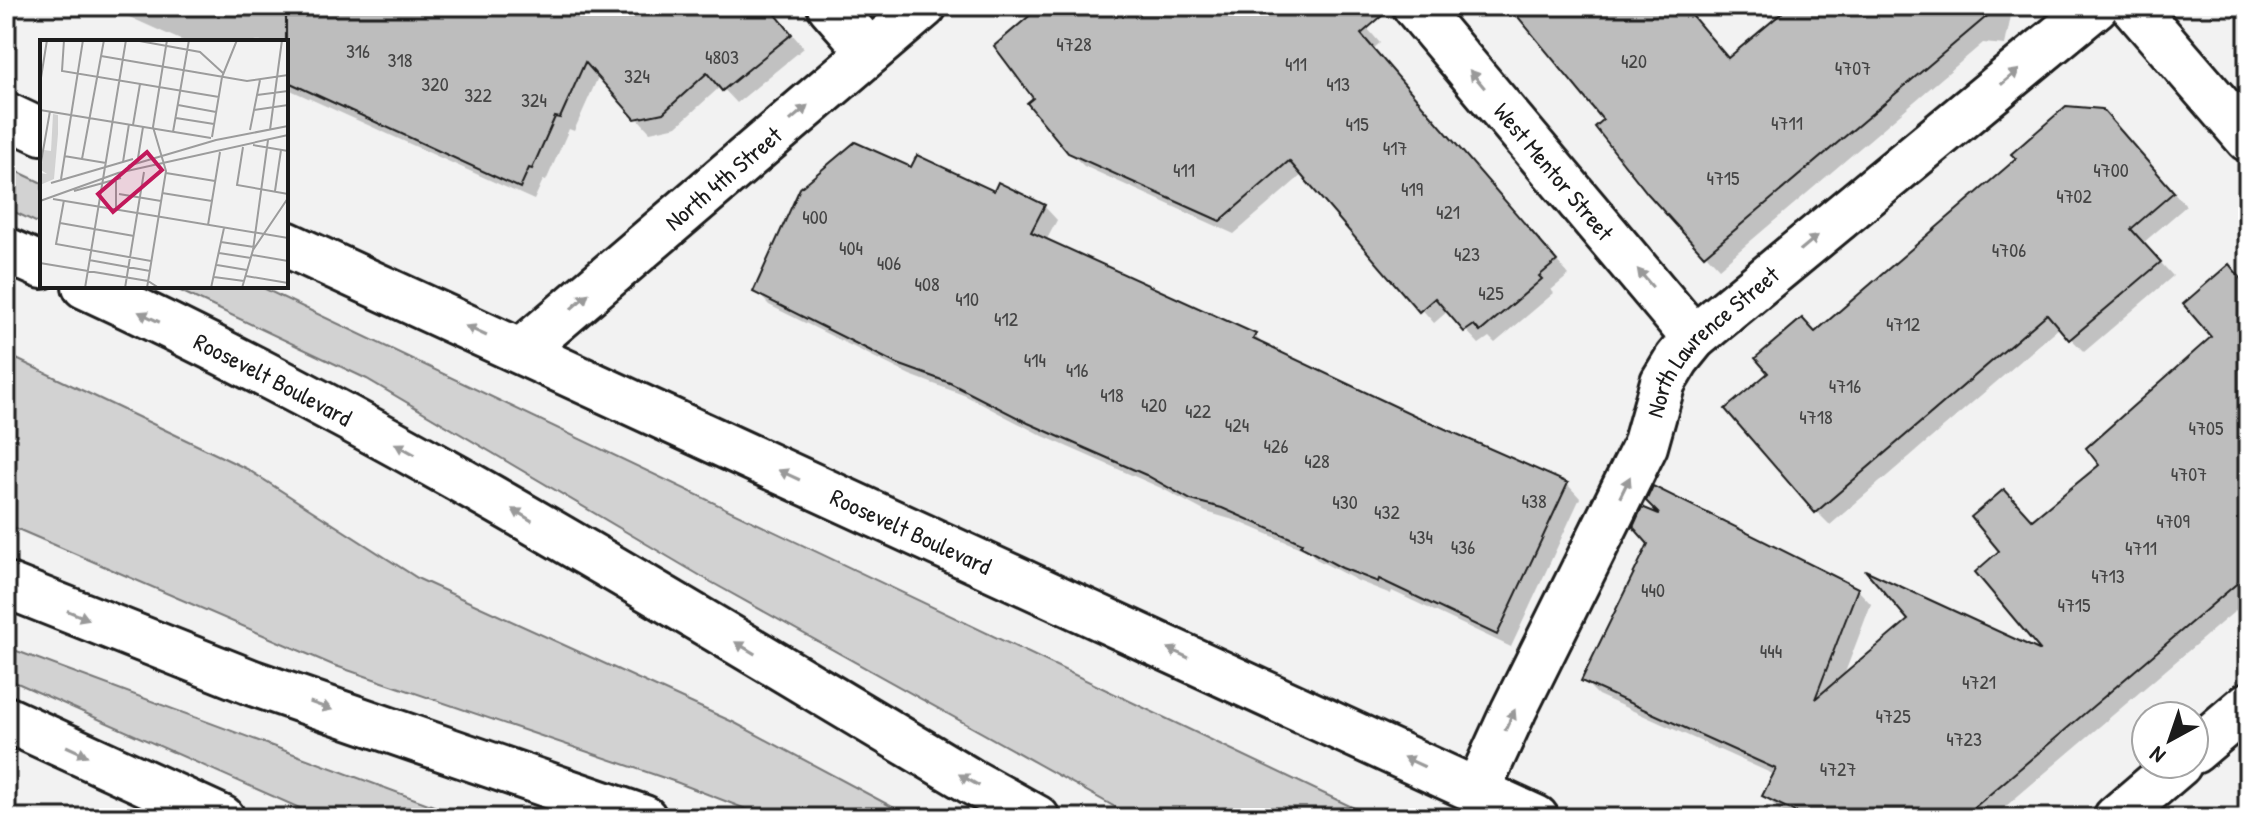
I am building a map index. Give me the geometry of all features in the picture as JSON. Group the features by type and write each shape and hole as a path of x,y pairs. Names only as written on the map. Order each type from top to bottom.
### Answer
{"main road":[{"path":"830,6 870,52"},
{"name":"North 4th Street","path":"521,351 924,6"},
{"name":"West Mentor Street","path":"1415,6 1694,338"},
{"name":"North Lawrence Street","path":"1477,791 1645,446 1663,382 1677,359 1694,338 2096,6"},
{"path":"2133,6 2248,139"},
{"path":"6,115 40,131"},
{"name":"Roosevelt Boulevard","path":"288,245 1536,818"},
{"path":"6,250 40,265"},
{"name":"Roosevelt Boulevard","path":"89,288 234,358 473,486 1037,818"},
{"path":"6,585 253,683 644,818"},
{"path":"2210,737 2248,705"},
{"path":"6,719 222,818"},
{"path":"2116,818 2160,780"}],"shaded area":[{"path":"6,166 40,182 40,224 6,208"},
{"path":"174,288 263,288 1375,818 1135,818 711,582 367,379"},
{"path":"6,354 247,469 419,579 735,723 913,818 769,818 676,782 333,665 6,524"},
{"path":"6,647 466,818 322,818 6,678"}],"building":[{"path":"286,6 769,6 792,34 722,91 707,73 663,113 635,119 585,62 560,118 555,117 520,188 288,82"},
{"path":"1041,6 1391,6 1361,34 1557,261 1539,276 1542,279 1480,332 1474,325 1464,332 1435,298 1419,312 1289,161 1220,221 1068,153 1027,103 1033,98 994,46"},
{"path":"1509,6 1684,6 1728,58 1790,6 1999,6 1704,256 1648,194 1595,127 1603,120"},
{"path":"2066,106 2102,109 2174,192 2131,229 2161,262 2069,340 2047,314 1815,513 1725,409 1768,373 1755,358 1802,318 1815,332 2016,159 2011,154"},
{"path":"855,142 911,167 917,155 994,191 998,182 1045,205 1031,232 1256,334 1253,339 1416,416 1568,483 1497,635 1379,579 1378,582 1342,568 1300,546 1302,543 1222,508 1191,500 1146,475 1028,423 950,383 895,363 753,292 800,188"},
{"path":"2229,264 2248,287 2248,574 1962,818 1808,818 1762,796 1776,769 1581,681 1648,544 1633,527 1642,507 1659,514 1646,501 1653,486 1858,588 1815,699 1908,620 1865,570 2041,651 1975,572 1999,551 1971,517 2004,489 2032,520 2099,465 2086,448 2211,337 2183,304"}]}
